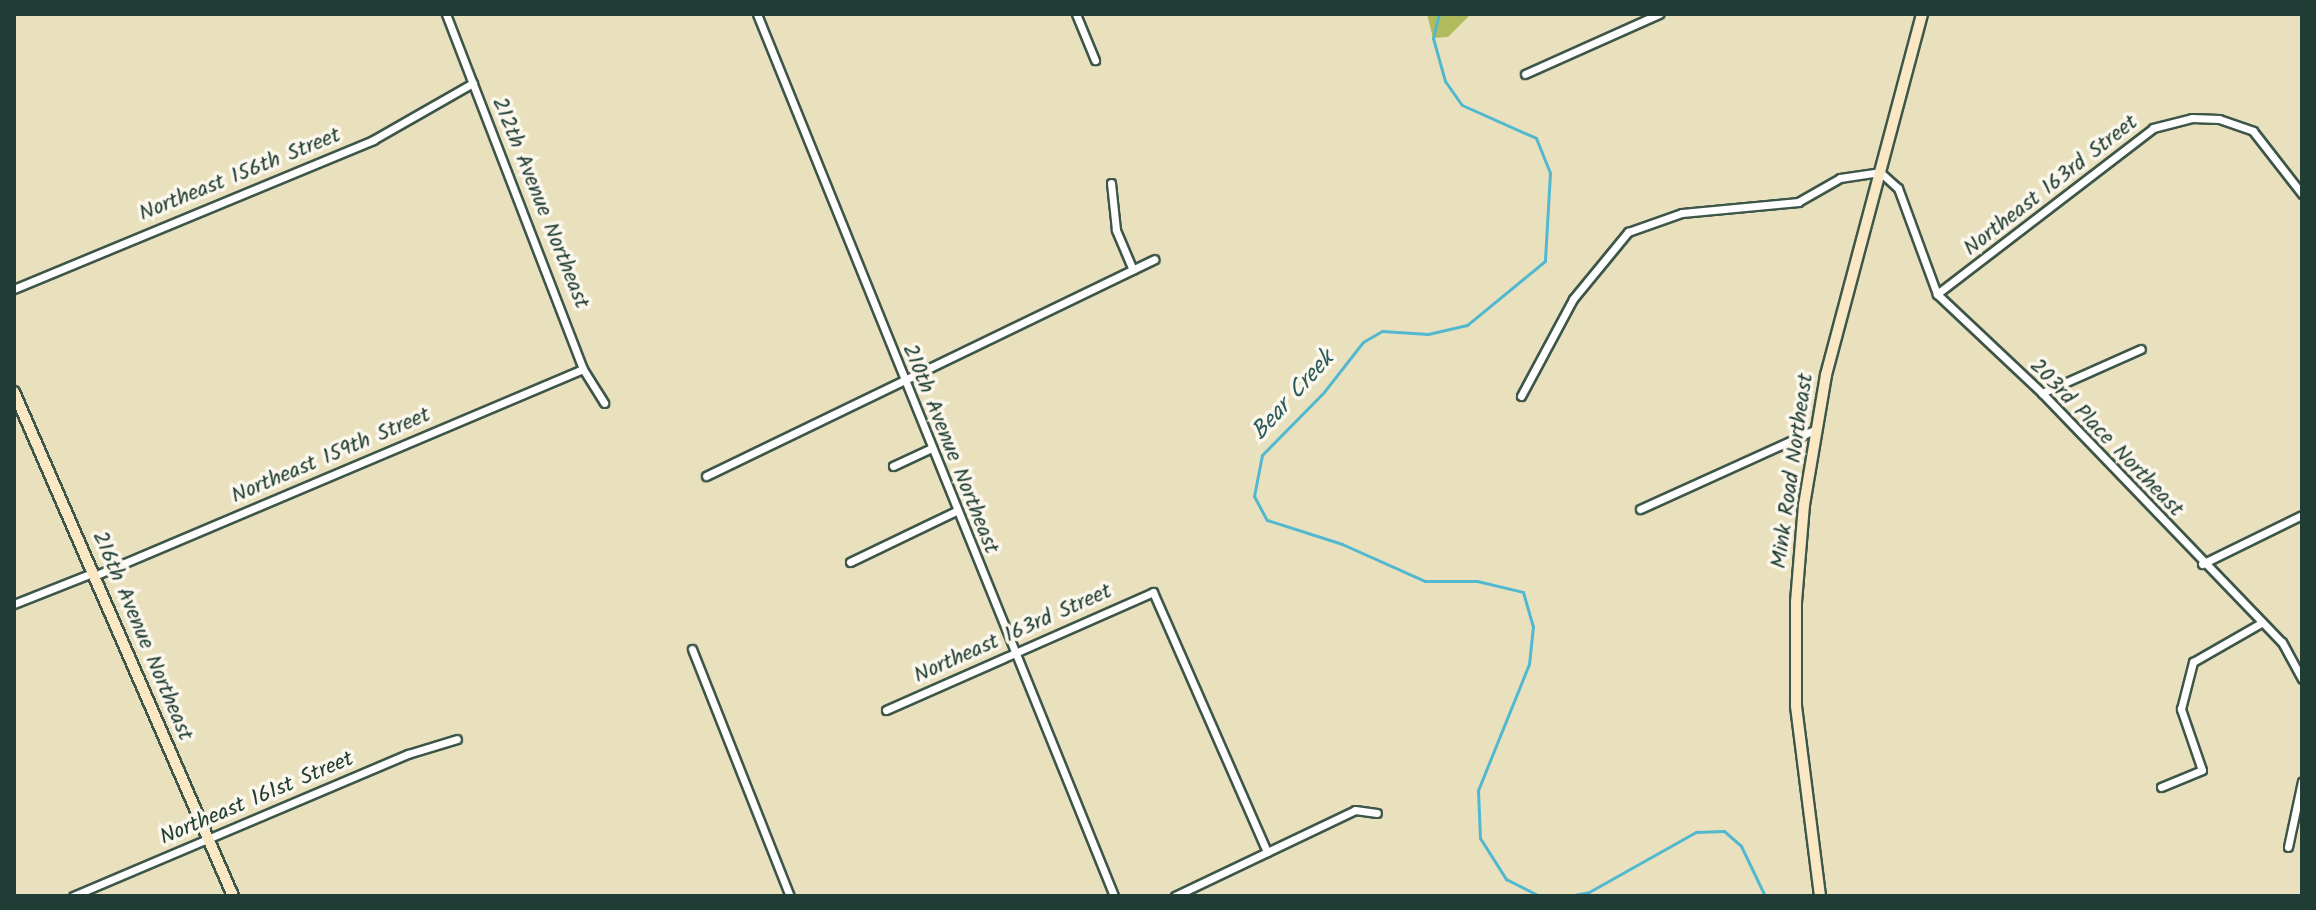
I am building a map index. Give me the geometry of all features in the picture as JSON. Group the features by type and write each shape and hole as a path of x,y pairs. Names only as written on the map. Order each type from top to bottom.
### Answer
{"street":[{"name":"212th Avenue Northeast","path":"446,14 583,369 604,403"},
{"name":"210th Avenue Northeast","path":"757,14 929,449 1114,896"},
{"path":"1076,14 1095,60"},
{"path":"1525,74 1659,14"},
{"name":"Mink Road Northeast","path":"1820,896 1801,769 1795,648 1801,534 1816,429 1922,14"},
{"name":"Northeast 156th Street","path":"14,289 373,140 473,83"},
{"name":"Northeast 163rd Street","path":"1937,294 2153,128 2192,118 2219,119 2253,131 2302,194"},
{"path":"1521,396 1573,299 1628,232 1682,213 1798,202 1840,178 1880,172"},
{"name":"203rd Place Northeast","path":"1880,172 1898,188 1937,294 2042,393 2202,564 2282,642 2302,679"},
{"path":"1111,183 1116,230 1133,270"},
{"path":"706,476 902,377 1154,259"},
{"path":"2042,393 2141,349"},
{"name":"Northeast 159th Street","path":"14,604 93,575 583,369"},
{"name":"216th Avenue Northeast","path":"14,392 233,896"},
{"path":"1640,509 1816,429"},
{"path":"893,466 929,449"},
{"path":"850,562 956,511"},
{"path":"2202,564 2302,515"},
{"name":"Northeast 163rd Street","path":"886,710 1153,592 1267,852"},
{"path":"2161,787 2202,770 2181,709 2193,662 2261,623"},
{"path":"692,649 790,896"},
{"name":"Northeast 161st Street","path":"73,896 408,754 457,739"},
{"path":"2288,847 2302,781"},
{"path":"1175,896 1355,810 1377,813"}],"green space":[{"path":"1427,14 1471,14 1448,37 1433,38"}],"waterway":[{"name":"Bear Creek","path":"1439,14 1433,38 1445,81 1462,105 1536,138 1550,173 1545,261 1467,325 1428,334 1382,331 1363,342 1324,392 1262,455 1254,496 1267,520 1342,544 1425,581 1477,581 1523,592 1533,626 1529,664 1478,790 1480,838 1506,879 1539,896"},
{"name":"Bear Creek","path":"1569,896 1589,892 1696,832 1724,831 1741,846 1765,896"}]}
